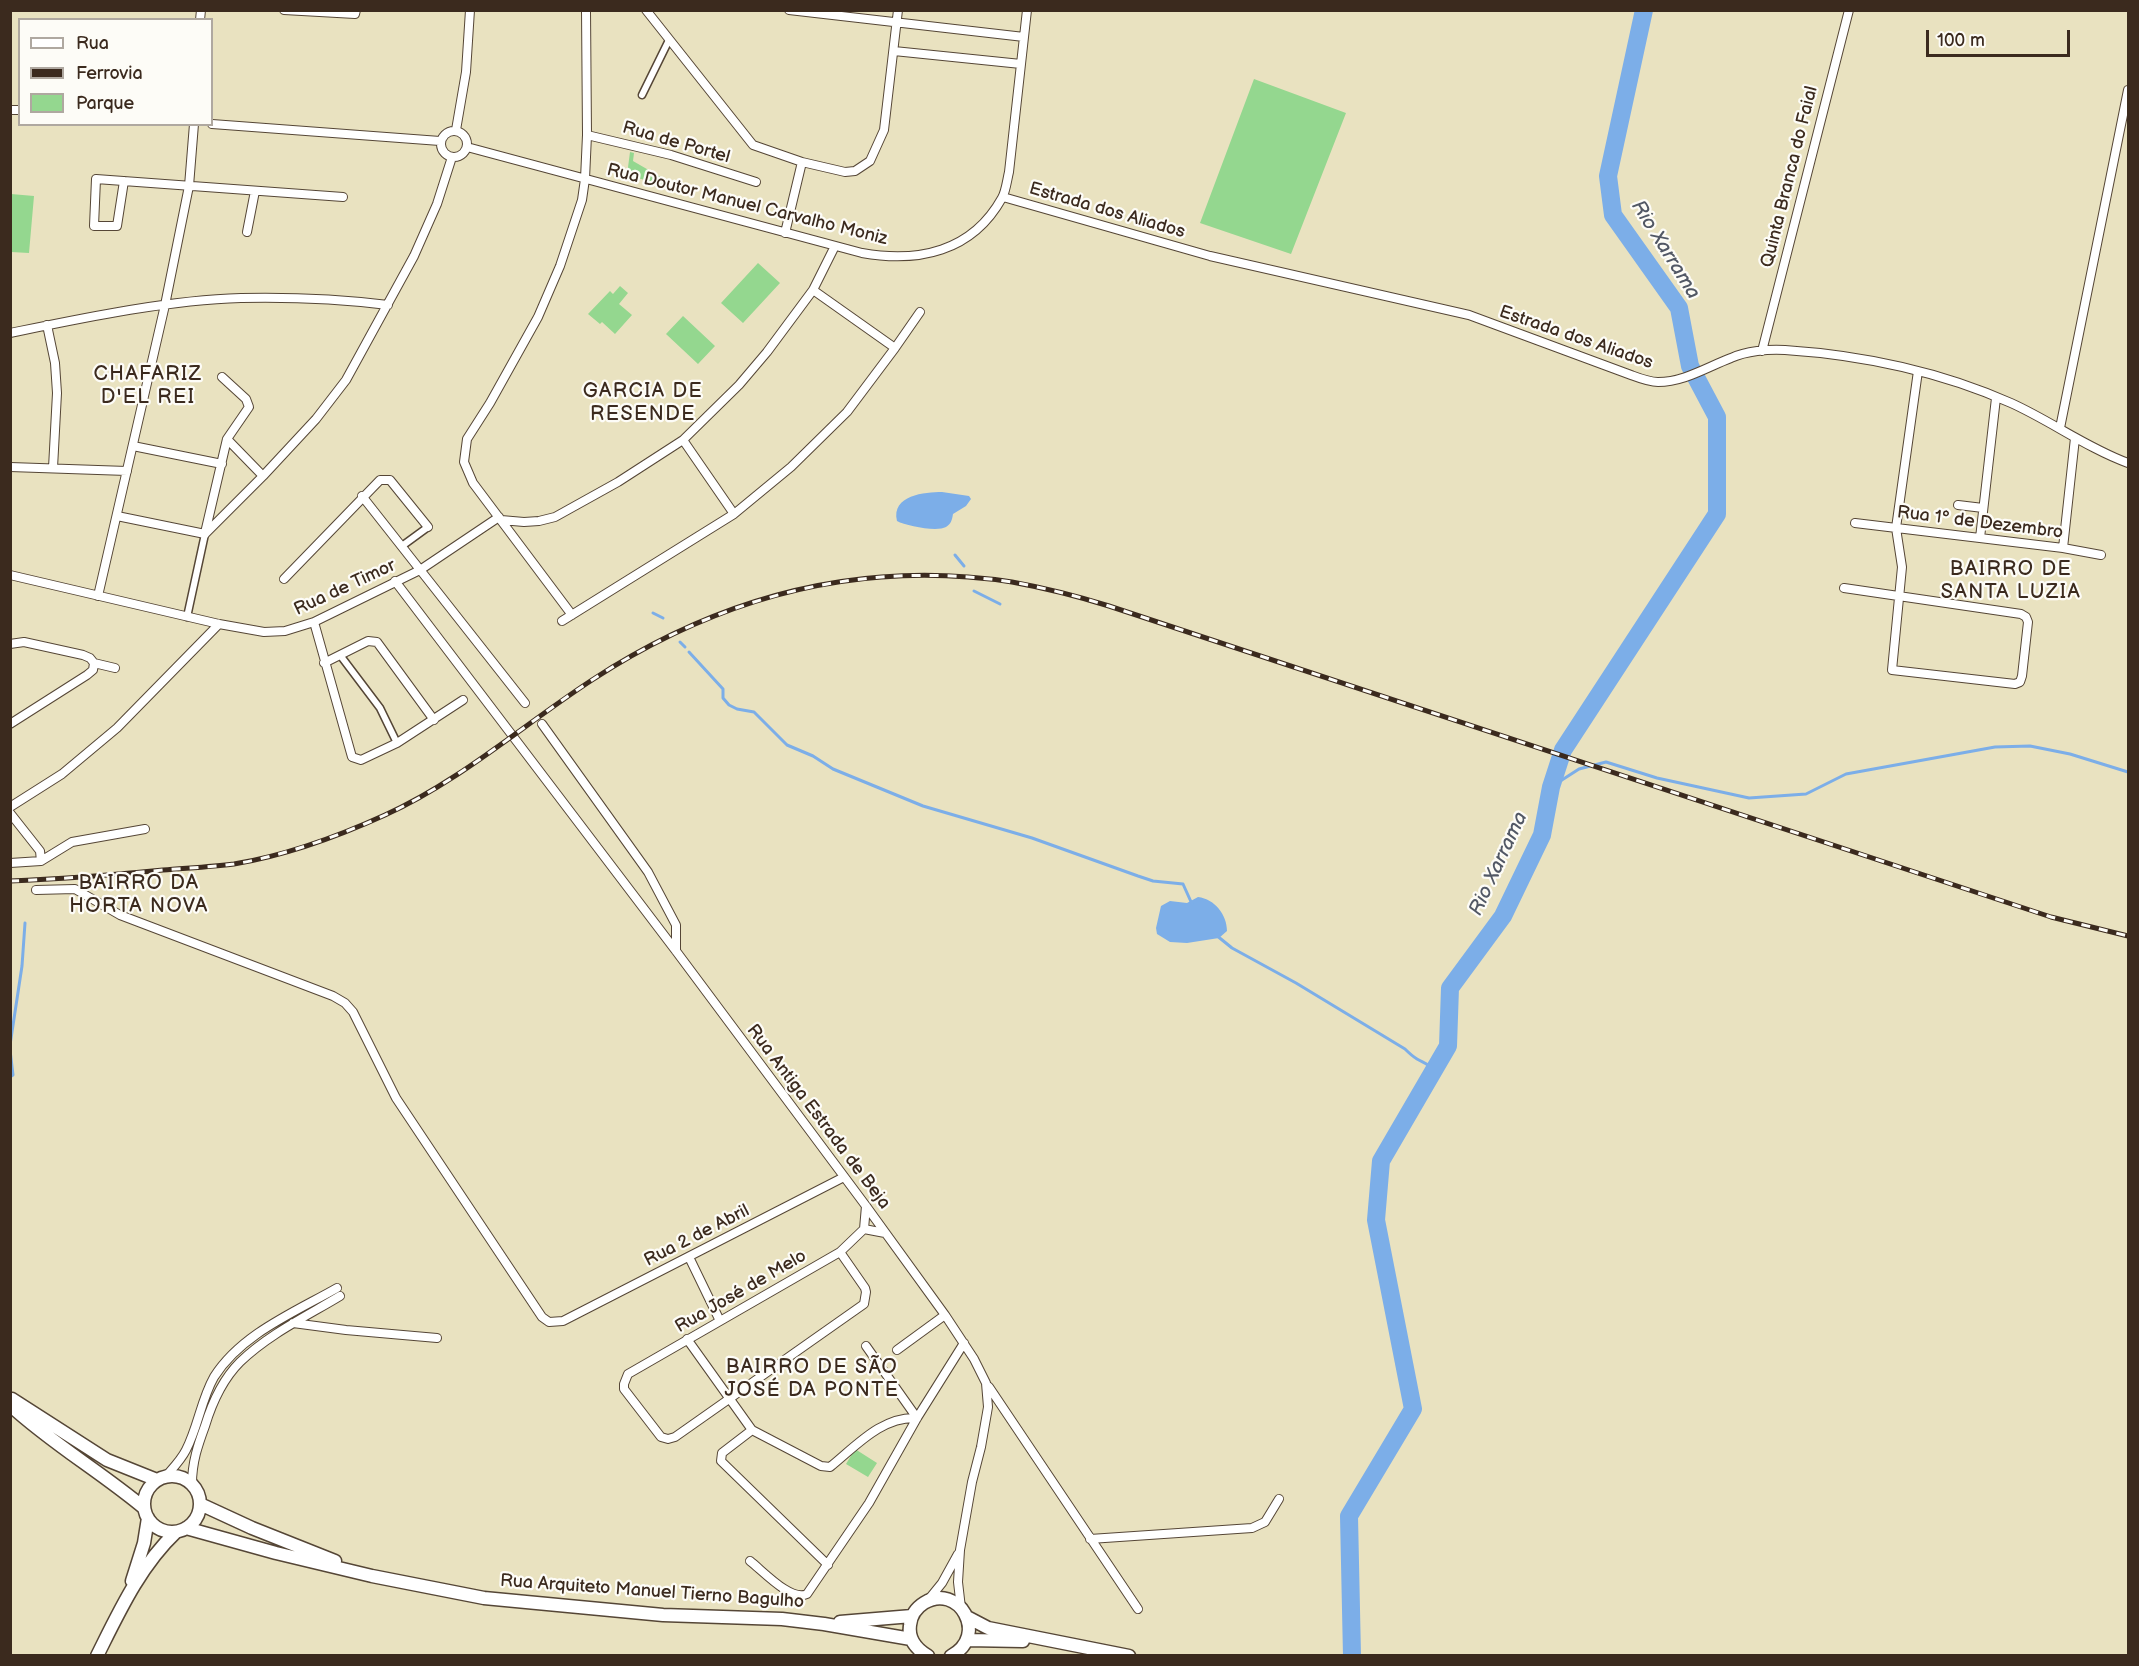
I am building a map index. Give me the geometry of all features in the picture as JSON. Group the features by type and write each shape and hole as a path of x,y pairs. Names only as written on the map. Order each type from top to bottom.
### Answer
{"main road":[{"path":"10,1398 107,1460 162,1478 175,1476 192,1484 197,1491 200,1504 197,1516 157,1550 125,1600 97,1656"},
{"path":"10,1404 24,1417 112,1482 160,1529 181,1530"},
{"path":"125,1600 144,1544 146,1492 162,1478"},
{"name":"Rua Arquiteto Manuel Tierno Bagulho","path":"200,1504 252,1528 372,1576"},
{"name":"Rua Arquiteto Manuel Tierno Bagulho","path":"181,1530 372,1576 484,1598 663,1615 782,1619 824,1623 911,1639"},
{"path":"927,1656 915,1646 911,1639 909,1631 912,1616 928,1600 946,1599 988,1628 1129,1656"},
{"path":"951,1656 963,1647 967,1640 969,1633 964,1612"},
{"name":"Rua Arquiteto Manuel Tierno Bagulho","path":"824,1623 912,1616"},
{"path":"967,1640 1060,1642"}],"street":[{"path":"284,10 356,14 356,10"},
{"path":"456,130 466,72 470,10"},
{"path":"572,615 473,483 466,472 464,462 467,439 538,317 560,266 582,200 587,135 586,10"},
{"path":"646,10 753,145 802,162 845,172 855,171 870,161 884,130 898,10"},
{"path":"789,10 1023,37"},
{"path":"1003,197 1009,172 1027,10"},
{"name":"Quinta Branca do Faial","path":"1762,351 1849,10"},
{"path":"642,95 669,40"},
{"path":"894,51 1021,64"},
{"path":"2060,428 2128,90"},
{"path":"213,124 441,141"},
{"path":"98,596 165,305 189,186 194,126"},
{"path":"456,130 465,136 467,147 462,155 452,157 444,153 441,141 448,132 456,130"},
{"name":"Rua de Portel","path":"587,135 671,155 756,182"},
{"name":"Rua Doutor Manuel Carvalho Moniz","path":"467,147 785,233 888,258 916,256 942,250 964,239 986,221 1003,197"},
{"path":"205,534 316,420 346,380 414,256 437,204 452,157"},
{"path":"785,233 802,162"},
{"path":"124,181 117,226 94,226 96,179 124,181 255,191 343,197"},
{"path":"247,232 255,191"},
{"name":"Estrada dos Aliados","path":"1003,197 1210,256 1469,315 1631,375 1656,382 1684,378 1734,356 1784,350 1862,360 1918,371 1996,398 2128,463"},
{"path":"362,496 420,570 500,518 524,522 555,517 618,482 683,440 746,377 767,352 813,290 835,246"},
{"path":"813,290 895,348"},
{"path":"10,333 165,305 240,298 350,300 388,305"},
{"path":"562,621 734,514 791,467 847,412 920,312"},
{"path":"47,325 56,377 52,468"},
{"path":"1844,588 1900,596 2021,614 2028,622 2020,682 2014,684 1892,670 1900,596 1902,567 1896,528 1918,371"},
{"path":"187,617 227,439 249,407 246,399 222,377"},
{"path":"1980,538 1996,398"},
{"path":"2063,548 2075,438"},
{"path":"227,439 263,476"},
{"path":"683,440 734,514"},
{"path":"133,446 222,464"},
{"path":"10,466 127,471"},
{"path":"284,579 380,480 390,480 428,527 402,546"},
{"path":"1958,505 1983,508"},
{"path":"117,516 205,534"},
{"name":"Rua 1º de Dezembro","path":"1855,523 2063,548 2101,555"},
{"name":"Rua de Timor","path":"10,575 187,617 264,632 285,631 314,622 420,570 525,703"},
{"name":"Rua Antiga Estrada de Beja","path":"395,581 676,951 866,1206 964,1343 986,1383 988,1395 987,1421 972,1482 960,1550"},
{"path":"314,622 352,757 361,760 397,743 463,700"},
{"path":"10,807 62,774 103,740 219,624"},
{"path":"324,663 368,641 377,642 434,720"},
{"path":"10,644 24,642 83,655 90,657 94,663 93,670 87,675 10,724"},
{"path":"340,655 380,708 397,743"},
{"path":"94,663 115,668"},
{"path":"542,724 648,872 676,925 676,951"},
{"path":"10,813 40,851 41,861"},
{"path":"10,863 41,861 72,842 145,829"},
{"name":"Rua 2 de Abril","path":"36,890 75,889 120,915 333,996 345,1003 353,1012 396,1098 542,1317 549,1322 563,1321 844,1178"},
{"path":"866,1206 864,1229 886,1234"},
{"name":"Rua José de Melo","path":"729,1399 669,1439 661,1437 624,1389 624,1384 628,1374 840,1252 864,1229"},
{"path":"729,1399 864,1304 865,1288 840,1252"},
{"path":"689,1257 720,1321"},
{"path":"162,1478 185,1452 214,1377 234,1353 249,1340 279,1321 339,1292 295,1324 267,1340 240,1362 227,1377 207,1418 194,1456 192,1484"},
{"path":"897,1350 945,1315"},
{"path":"279,1321 437,1338"},
{"path":"687,1339 752,1430 826,1467 830,1467 879,1428 899,1419 917,1418"},
{"path":"750,1561 785,1590 803,1596 812,1590 869,1503 917,1418 964,1343"},
{"path":"866,1346 917,1418"},
{"path":"986,1383 1138,1609"},
{"path":"752,1430 722,1453 721,1461 828,1565"},
{"path":"1090,1539 1252,1528 1264,1522 1280,1499"},
{"path":"928,1600 942,1584 960,1550"},
{"path":"960,1550 958,1582 964,1612"}],"green space":[{"path":"1254,79 1346,113 1291,254 1200,223"},
{"path":"630,152 634,153 633,161 678,187 677,189 627,175"},
{"path":"11,194 34,196 29,253 11,252"},
{"path":"758,263 780,283 743,323 721,303"},
{"path":"620,286 628,293 619,304 632,315 615,334 602,322 600,324 588,314 610,291 613,294"},
{"path":"683,316 715,346 698,364 666,334"},
{"path":"855,1449 877,1463 868,1477 846,1464"}],"water":[{"path":"942,492 969,496 971,499 966,506 953,514 951,522 946,527 921,528 897,521 899,506 904,500 919,494"},
{"path":"1198,897 1215,904 1225,919 1227,931 1219,938 1187,943 1170,942 1157,934 1156,928 1161,906 1170,901 1187,903"}],"waterway":[{"name":"Rio Xarrama","path":"1352,1656 1349,1516 1413,1409 1376,1220 1381,1161 1448,1046 1450,988 1503,916 1542,835 1551,787 1563,750 1717,514 1717,417 1690,366 1679,308 1613,215 1608,176 1644,10"},
{"path":"955,555 964,566"},
{"path":"974,591 1000,604"},
{"path":"653,613 663,618"},
{"path":"680,642 685,647"},
{"path":"689,652 723,689 723,698 729,705 754,712 787,745 813,756 833,769 923,806 1032,838 1153,881 1183,884 1192,904"},
{"path":"1551,787 1579,769 1606,762 1657,778 1749,798 1806,794 1846,774 1995,747 2030,746 2070,754 2128,772"},
{"path":"10,1045 22,966 25,923"},
{"path":"1216,935 1232,948 1296,983 1405,1049 1413,1057 1429,1066 1431,1076"},
{"path":"10,1050 13,1075 10,1077"}],"railway":[{"path":"10,881 87,877 234,864 272,856 330,838 385,815 439,786 592,680 640,651 690,626 741,606 793,591 846,581 900,576 956,576 1024,584 1109,606 2051,917 2128,936"}],"district":[{"name":"CHAFARIZ D'EL REI","path":"148,386"},
{"name":"GARCIA DE RESENDE","path":"643,404"},
{"name":"BAIRRO DE SANTA LUZIA","path":"2011,582"},
{"name":"BAIRRO DA HORTA NOVA","path":"139,896"},
{"name":"BAIRRO DE SÃO JOSÉ DA PONTE","path":"812,1380"}]}
